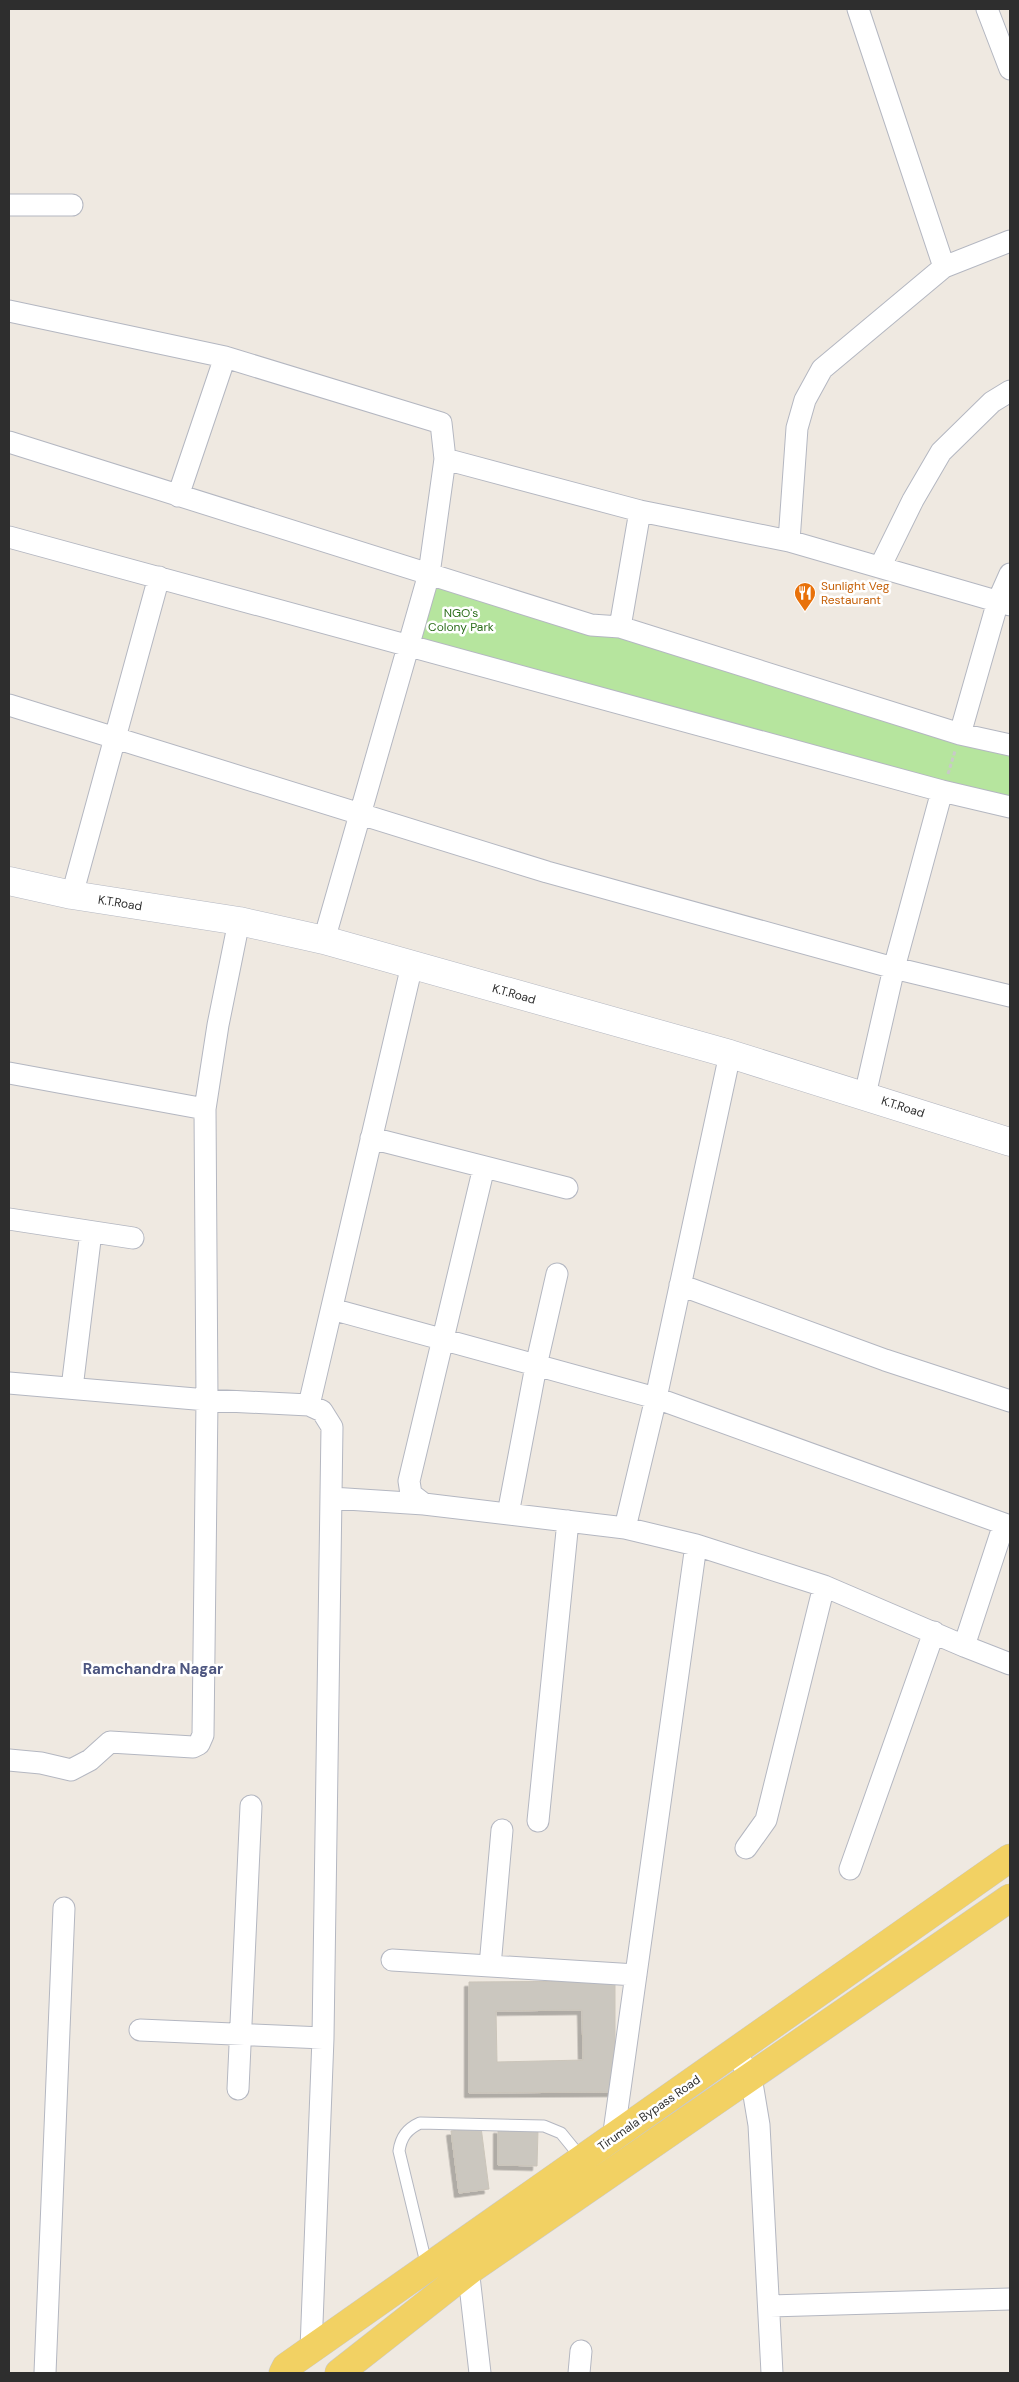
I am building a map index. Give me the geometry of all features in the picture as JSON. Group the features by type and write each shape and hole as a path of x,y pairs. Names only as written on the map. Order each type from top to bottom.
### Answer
{"main road":[{"name":"K.T.Road","path":"9,881 72,895 238,921 324,940 730,1054 1010,1142"},
{"name":"Tirumala Bypass Road","path":"284,2370 311,2349 583,2160 1010,1858"},
{"path":"339,2373 364,2364 470,2270 1010,1898"}],"street":[{"path":"858,9 944,267"},
{"path":"987,9 1010,70"},
{"path":"9,205 72,205"},
{"path":"789,541 797,428 806,400 822,369 944,267 1010,241"},
{"path":"9,311 225,357 441,423 445,459 429,574 324,940"},
{"path":"178,496 225,357"},
{"path":"880,567 912,500 940,452 992,402 1010,391"},
{"path":"9,442 591,625 620,627 958,739 1010,745"},
{"path":"445,459 640,511 789,541 1004,603"},
{"path":"620,627 640,511"},
{"path":"9,537 408,644 944,784 1010,807"},
{"path":"958,739 1004,603 1010,574"},
{"path":"72,895 117,738 159,577"},
{"path":"9,705 547,872 894,968 1010,996"},
{"path":"865,1095 894,968 944,784"},
{"path":"9,1760 41,1762 71,1770 90,1760 110,1742 193,1747 199,1744 203,1735 207,1400 205,1109 218,1025 238,921"},
{"path":"309,1405 412,966"},
{"path":"625,1528 656,1398 730,1054"},
{"path":"9,1073 205,1109"},
{"path":"371,1138 567,1188"},
{"path":"424,1504 411,1494 409,1481 484,1167"},
{"path":"9,1219 133,1238"},
{"path":"72,1388 91,1232"},
{"path":"508,1514 536,1366 557,1274"},
{"path":"680,1285 886,1360 1010,1401"},
{"path":"332,1309 656,1398 1007,1525 964,1646"},
{"path":"9,1383 207,1400 309,1405 322,1411 332,1427 323,2038 311,2349"},
{"path":"331,1498 424,1504 625,1528 696,1545 824,1586 1010,1664"},
{"path":"538,1821 568,1521"},
{"path":"613,2138 696,1545"},
{"path":"746,1848 766,1820 824,1586"},
{"path":"850,1869 934,1632"},
{"path":"238,2089 251,1806"},
{"path":"490,1966 502,1830"},
{"path":"45,2373 64,1908"},
{"path":"392,1960 636,1975"},
{"path":"140,2030 323,2038"},
{"path":"734,2052 751,2076 759,2125 770,2306 772,2373"},
{"path":"464,2243 470,2270 480,2373"},
{"path":"770,2306 1010,2299"},
{"path":"580,2373 581,2352"}],"lane":[{"path":"428,2268 399,2151 400,2141 412,2127 420,2123 544,2126 561,2133 583,2160"}],"path":[{"path":"944,784 958,739"}],"green space":[{"name":"NGO's Colony Park","path":"429,571 1010,751 1010,807 408,645"}],"building":[{"path":"615,1981 615,2092 469,2093 469,1982","holes":["582,2010 583,2060 497,2062 496,2011"]},
{"path":"481,2127 489,2189 459,2193 451,2131"},
{"path":"498,2129 538,2130 537,2166 498,2165"}],"place":[{"name":"Sunlight Veg Restaurant","path":"805,612"}],"district":[{"name":"Ramchandra Nagar","path":"153,1669"}]}
